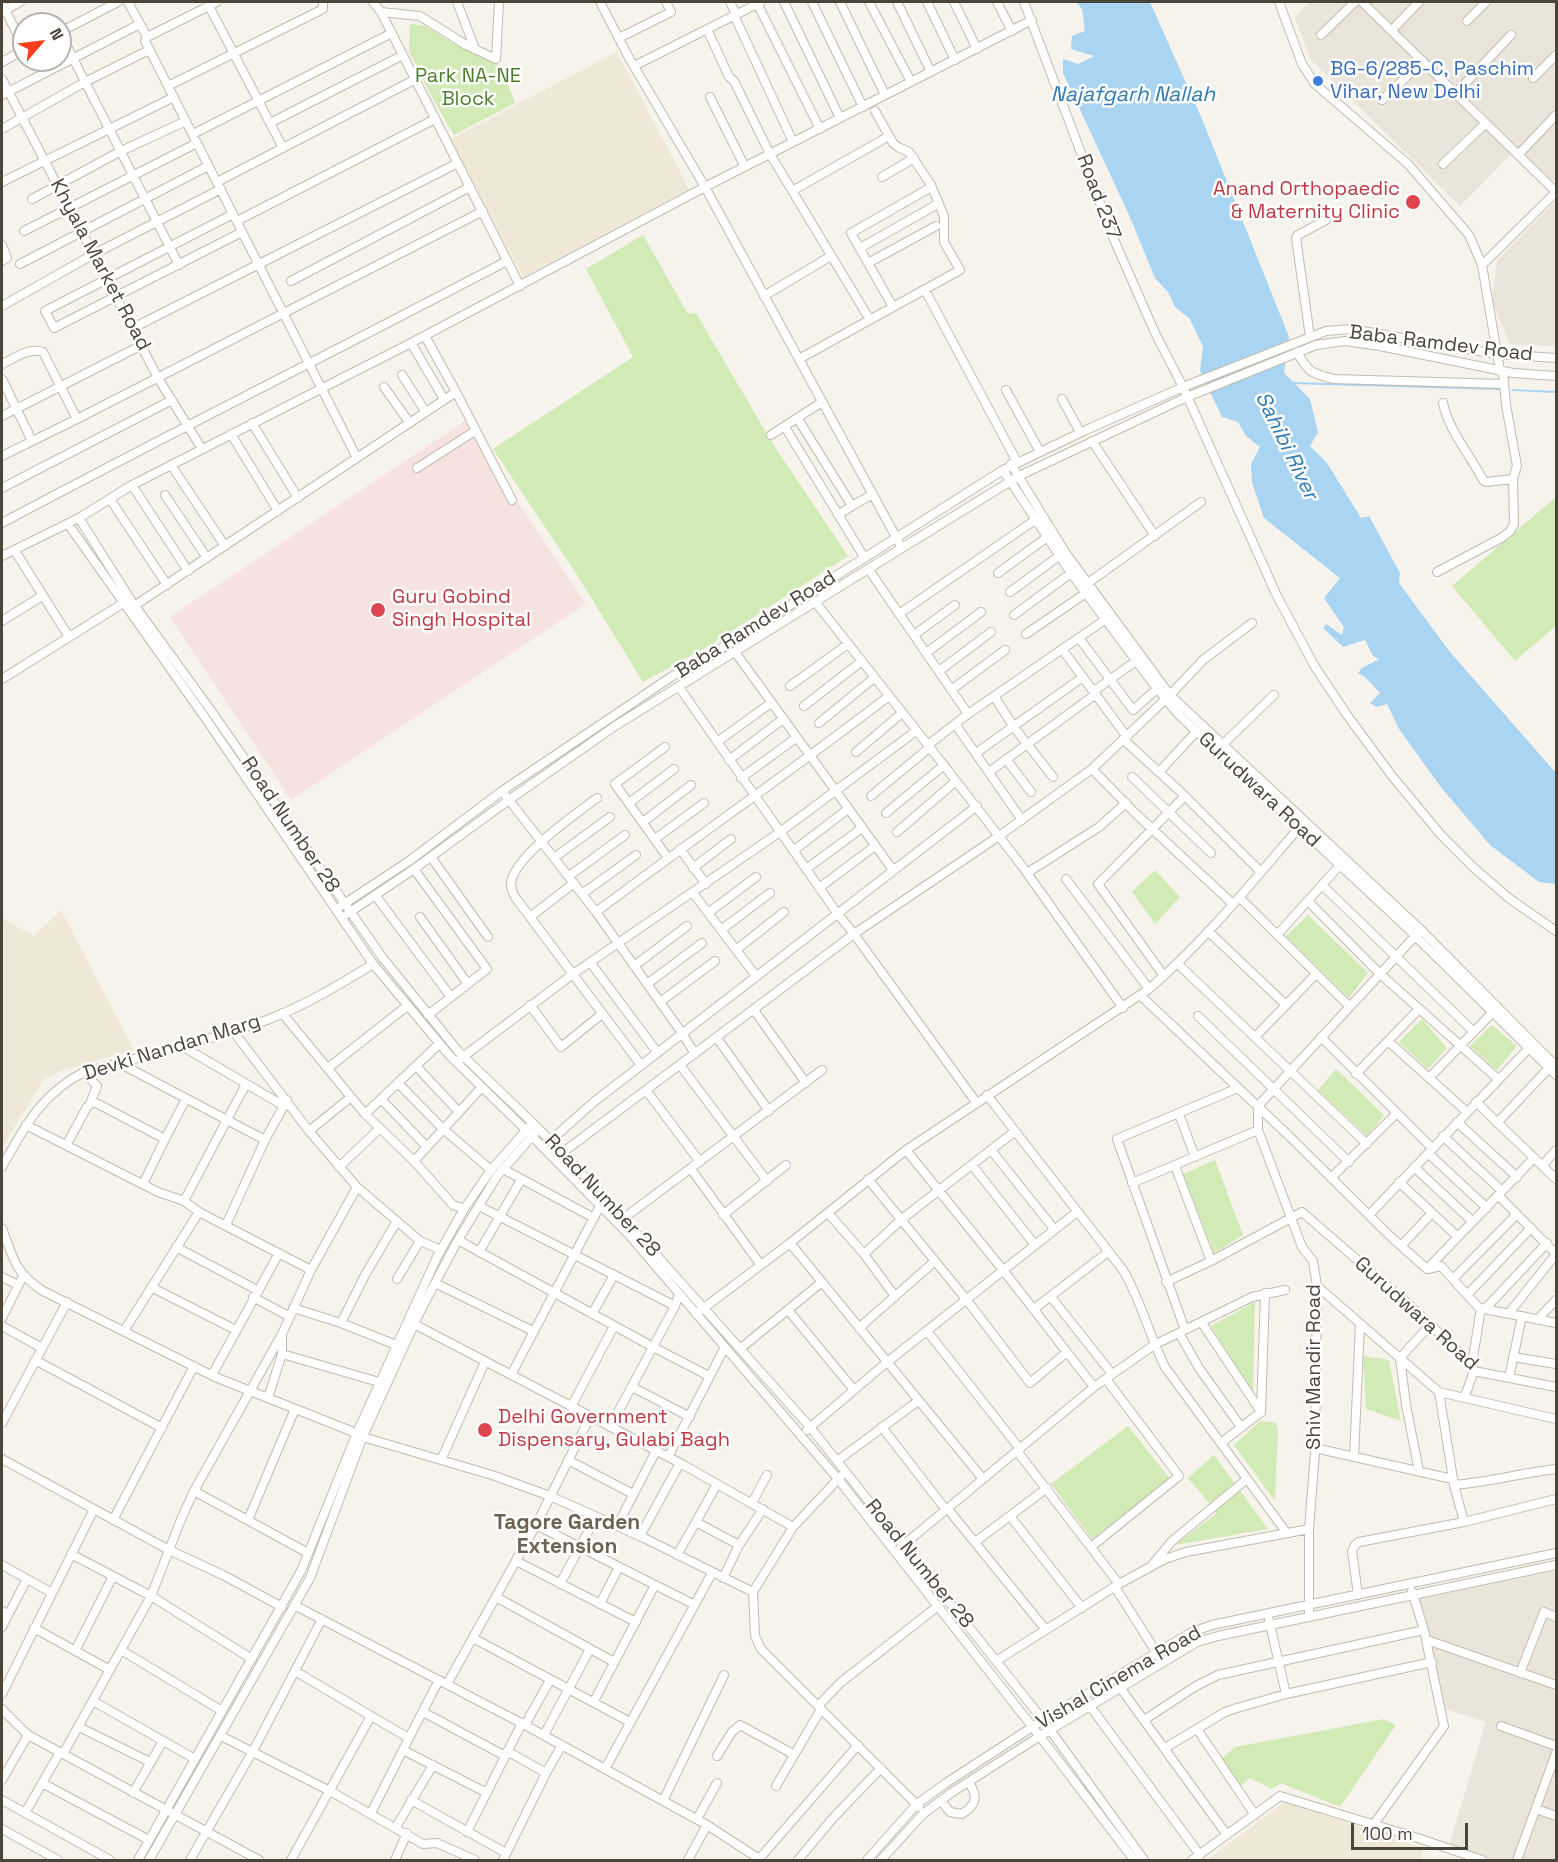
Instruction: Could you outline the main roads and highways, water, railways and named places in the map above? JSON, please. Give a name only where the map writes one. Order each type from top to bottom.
[{"type":"water","name":"Najafgarh Nallah","points":[[1076,2],[1150,2],[1202,119],[1289,337],[1284,373],[1310,399],[1318,432],[1310,446],[1327,463],[1361,518],[1369,516],[1400,573],[1399,583],[1450,652],[1556,773],[1556,884],[1539,882],[1490,845],[1440,786],[1399,729],[1387,704],[1377,707],[1370,703],[1380,693],[1358,673],[1362,668],[1379,659],[1373,656],[1365,640],[1343,647],[1323,628],[1326,624],[1342,635],[1344,627],[1324,598],[1340,578],[1264,518],[1252,482],[1251,464],[1260,447],[1246,436],[1238,422],[1222,417],[1200,371],[1203,347],[1190,319],[1175,307],[1168,292],[1155,278],[1129,215],[1063,73],[1063,59],[1078,64],[1094,56],[1071,49],[1072,36],[1085,31],[1082,9]]},
{"type":"waterway","points":[[1292,383],[1499,389]]},
{"type":"waterway","points":[[1513,390],[1556,392]]},
{"type":"place","name":"BG-6/285-C, Paschim Vihar, New Delhi","points":[[1318,81]]},
{"type":"place","name":"Anand Orthopaedic & Maternity Clinic","points":[[1413,202]]},
{"type":"place","name":"Guru Gobind Singh Hospital","points":[[378,610]]},
{"type":"place","name":"Delhi Government Dispensary, Gulabi Bagh","points":[[485,1430]]},
{"type":"district","name":"Tagore Garden Extension","points":[[567,1535]]},
{"type":"park label","name":"Park NA-NE Block","points":[[468,88]]},
{"type":"water label","name":"Sahibi River","points":[[1286,446]]}]
